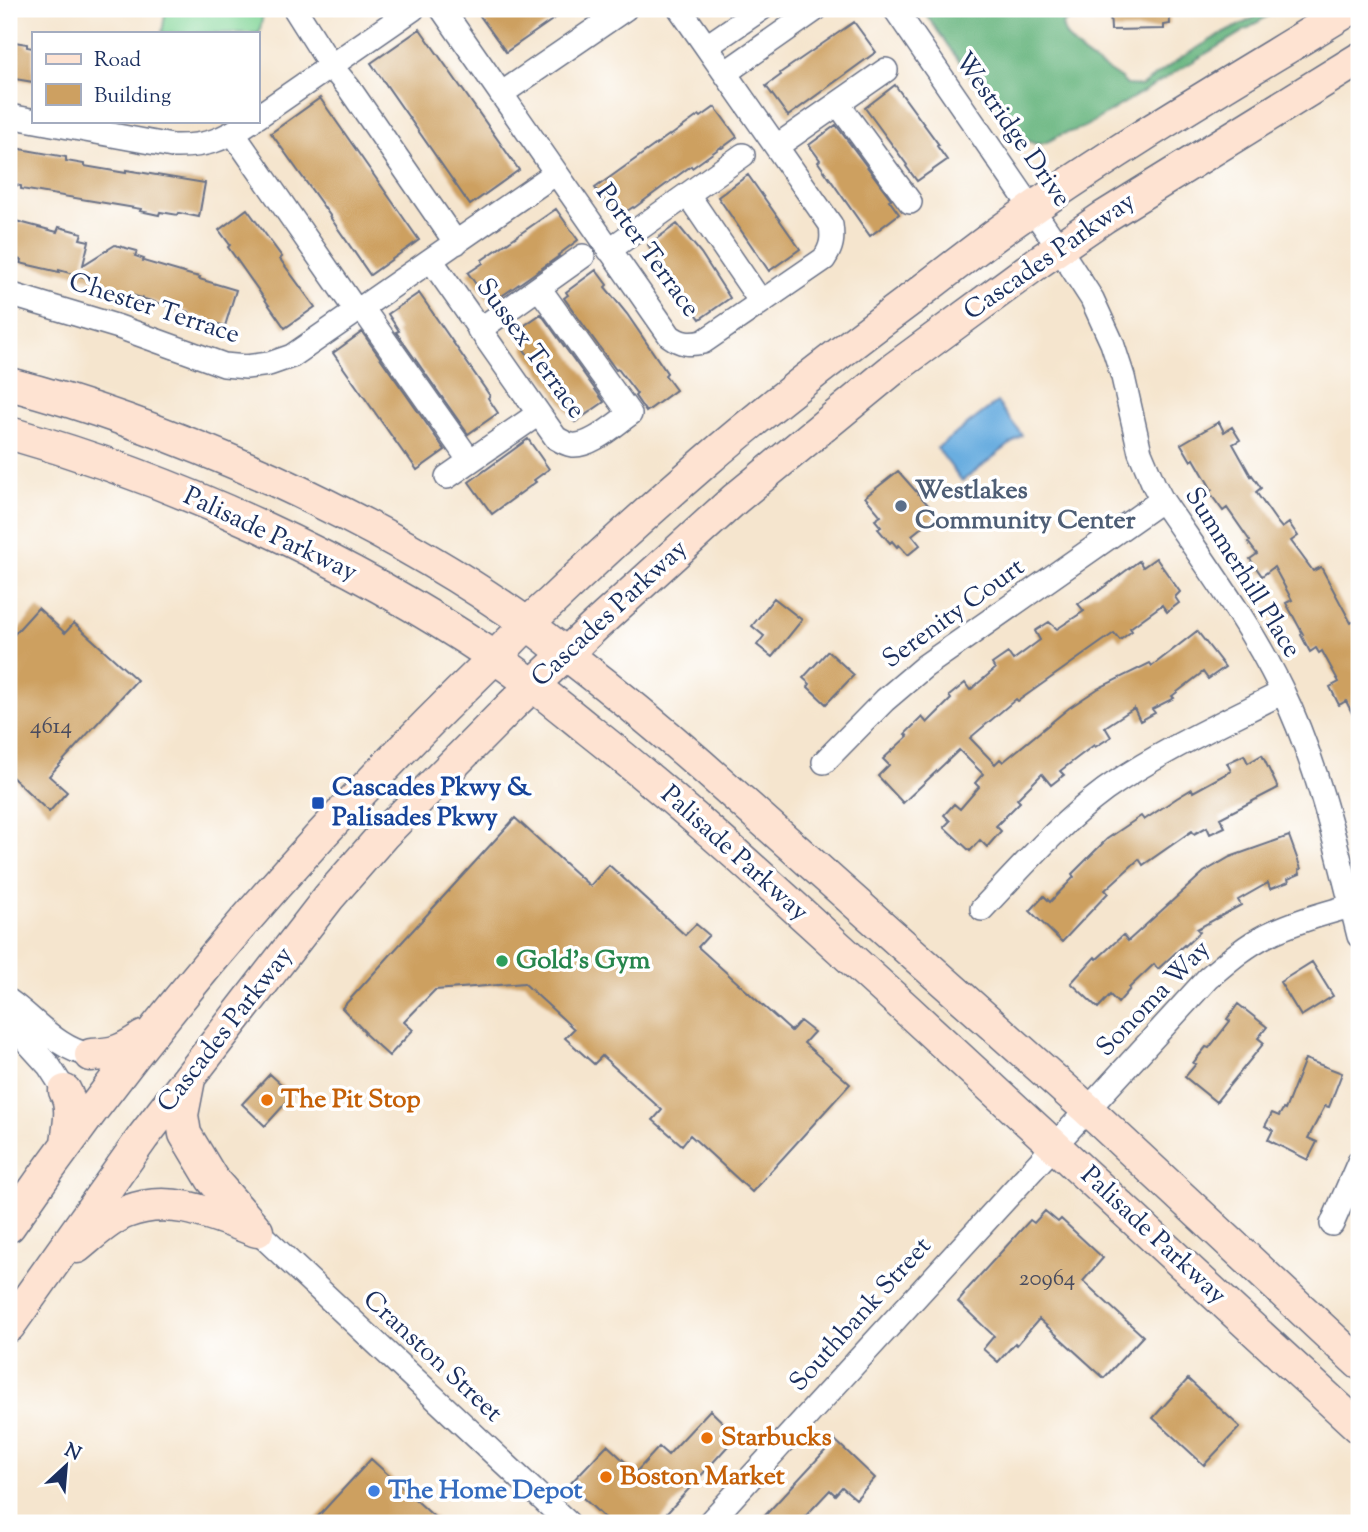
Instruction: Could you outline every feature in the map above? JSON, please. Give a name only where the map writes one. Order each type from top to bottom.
[{"type":"main road","name":"Cascades Parkway","points":[[9,1226],[103,1094],[155,1028],[212,958],[335,818],[494,657],[612,545],[708,460],[812,374],[1032,210],[1149,133],[1350,9]]},
{"type":"main road","name":"Cascades Parkway","points":[[9,1326],[143,1137],[329,897],[383,835],[566,654],[735,499],[892,370],[1059,248],[1359,59]]},
{"type":"main road","name":"Palisade Parkway","points":[[9,384],[143,426],[216,454],[297,491],[362,523],[442,568],[528,624],[673,740],[1087,1109],[1359,1363]]},
{"type":"main road","name":"Palisade Parkway","points":[[9,433],[129,472],[287,539],[404,601],[494,657],[668,794],[1054,1144],[1359,1427]]},
{"type":"main road","points":[[91,1055],[112,1054],[127,1048],[155,1028]]},
{"type":"main road","points":[[190,1076],[182,1115],[185,1134],[212,1179],[257,1231]]},
{"type":"main road","points":[[65,1091],[69,1099],[71,1118],[67,1143]]},
{"type":"main road","points":[[46,1272],[102,1227],[124,1213],[150,1205],[176,1205],[206,1212],[257,1231]]},
{"type":"street","points":[[295,9],[331,66],[456,243]]},
{"type":"street","points":[[259,116],[413,9]]},
{"type":"street","name":"Porter Terrace","points":[[442,9],[670,336],[680,343],[692,345],[703,342],[824,259],[833,238],[831,225],[680,9]]},
{"type":"street","points":[[501,94],[594,17],[625,9]]},
{"type":"street","points":[[707,46],[761,9]]},
{"type":"street","points":[[725,73],[816,9]]},
{"type":"street","name":"Westridge Drive","points":[[895,9],[1059,248]]},
{"type":"street","points":[[777,146],[886,70]]},
{"type":"street","points":[[838,104],[910,202]]},
{"type":"street","points":[[9,116],[32,120]]},
{"type":"street","points":[[42,122],[172,146],[215,142],[242,127],[360,310],[470,461]]},
{"type":"street","points":[[609,250],[743,155]]},
{"type":"street","name":"Chester Terrace","points":[[9,294],[119,327],[224,365],[269,365],[292,356],[556,173]]},
{"type":"street","points":[[688,195],[761,302]]},
{"type":"street","name":"Summerhill Place","points":[[1059,248],[1092,299],[1112,343],[1124,377],[1140,452],[1154,485],[1246,623],[1283,692],[1304,743],[1326,809],[1359,936]]},
{"type":"street","points":[[479,330],[583,256]]},
{"type":"street","name":"Sussex Terrace","points":[[431,260],[556,438],[569,445],[583,444],[630,414],[539,288]]},
{"type":"street","points":[[447,477],[538,414]]},
{"type":"street","name":"Serenity Court","points":[[824,762],[885,700],[925,666],[1162,500]]},
{"type":"street","points":[[982,909],[1068,820],[1104,791],[1151,760],[1283,692]]},
{"type":"street","name":"Sonoma Way","points":[[1054,1144],[1208,978],[1235,955],[1265,936],[1301,920],[1352,906]]},
{"type":"street","points":[[9,1001],[66,1047],[77,1053],[91,1055]]},
{"type":"street","points":[[9,1022],[49,1066],[65,1091]]},
{"type":"street","name":"Southbank Street","points":[[709,1523],[1054,1144]]},
{"type":"street","points":[[1332,1224],[1359,1162]]},
{"type":"street","name":"Cranston Street","points":[[257,1231],[568,1523]]},
{"type":"green space","points":[[166,9],[264,9],[259,35],[259,32],[162,32]]},
{"type":"green space","points":[[922,9],[1089,9],[1084,15],[1062,24],[1064,32],[1077,48],[1127,85],[1141,86],[1216,37],[1266,9],[1278,9],[1086,126],[1040,144],[1028,141],[993,109]]},
{"type":"water","points":[[997,402],[1022,435],[962,481],[937,448]]},
{"type":"building","points":[[475,9],[568,9],[506,52]]},
{"type":"building","points":[[1110,9],[1169,9],[1170,24],[1164,25],[1164,29],[1111,30]]},
{"type":"building","points":[[854,22],[876,52],[788,116],[766,86],[781,75],[780,73]]},
{"type":"building","points":[[420,29],[519,170],[470,205],[371,63]]},
{"type":"building","points":[[9,41],[27,44],[27,47],[32,48],[32,82],[9,78]]},
{"type":"building","points":[[895,85],[947,160],[917,181],[865,108]]},
{"type":"building","points":[[320,98],[419,240],[370,275],[271,133]]},
{"type":"building","points":[[715,107],[737,137],[617,218],[595,188],[669,135]]},
{"type":"building","points":[[836,125],[891,199],[889,200],[899,214],[870,236],[809,145]]},
{"type":"building","points":[[9,147],[66,157],[66,161],[84,166],[205,183],[199,217],[160,212],[159,215],[140,211],[141,209],[21,189],[21,186],[9,184]]},
{"type":"building","points":[[748,175],[800,249],[769,271],[718,197]]},
{"type":"building","points":[[247,209],[315,307],[285,328],[219,230]]},
{"type":"building","points":[[556,209],[578,240],[490,304],[468,273],[483,263],[482,260]]},
{"type":"building","points":[[9,221],[57,232],[59,227],[82,233],[80,239],[89,241],[83,265],[115,245],[137,251],[135,256],[144,259],[143,261],[236,290],[225,326],[188,314],[189,312],[94,284],[95,280],[20,263],[21,260],[9,257]]},
{"type":"building","points":[[677,224],[701,253],[730,298],[700,319],[648,245]]},
{"type":"building","points":[[596,270],[676,390],[646,412],[635,396],[637,394],[618,369],[616,370],[564,298],[568,295],[566,292]]},
{"type":"building","points":[[419,293],[490,396],[488,398],[498,413],[468,434],[396,332],[399,331],[388,314]]},
{"type":"building","points":[[541,314],[604,402],[575,422],[523,348],[525,346],[515,332]]},
{"type":"building","points":[[362,332],[445,450],[417,470],[333,353]]},
{"type":"building","points":[[1219,422],[1224,432],[1232,427],[1240,440],[1233,444],[1261,488],[1256,492],[1277,522],[1282,528],[1289,523],[1298,536],[1291,541],[1313,571],[1321,567],[1351,623],[1359,619],[1359,727],[1346,701],[1339,705],[1330,687],[1339,682],[1322,651],[1319,653],[1316,648],[1310,652],[1286,603],[1292,600],[1274,567],[1262,576],[1250,559],[1257,554],[1248,542],[1250,541],[1227,508],[1223,511],[1209,492],[1212,490],[1194,459],[1191,461],[1181,444]]},
{"type":"building","points":[[528,439],[549,469],[534,480],[536,482],[492,514],[469,482]]},
{"type":"building","name":"Westlakes Community Center","points":[[898,471],[937,515],[912,535],[920,545],[908,555],[899,545],[897,547],[892,541],[890,543],[878,529],[881,527],[875,520],[881,516],[865,497]]},
{"type":"building","points":[[1156,558],[1180,592],[1175,597],[1179,603],[1167,612],[1162,605],[1130,628],[1132,631],[1120,640],[1114,633],[1018,701],[1016,699],[970,738],[995,764],[1000,759],[1003,762],[1069,708],[1099,688],[1150,663],[1152,666],[1197,631],[1225,667],[1208,679],[1203,672],[1172,696],[1174,698],[1152,709],[1155,713],[1140,721],[1134,708],[1105,727],[1111,737],[1095,747],[1094,745],[1060,771],[1064,775],[1051,785],[1042,774],[1017,799],[1020,802],[996,826],[1001,831],[987,847],[980,840],[970,851],[944,827],[950,821],[944,815],[954,804],[960,809],[979,787],[975,783],[983,774],[959,750],[903,803],[878,776],[889,765],[883,759],[908,736],[905,734],[922,717],[927,723],[951,699],[949,696],[965,683],[970,690],[995,669],[992,664],[1008,653],[1013,660],[1040,640],[1035,631],[1049,622],[1057,629],[1084,611],[1078,604],[1139,561],[1143,567]]},
{"type":"building","points":[[774,598],[802,620],[772,657],[757,645],[764,636],[752,626]]},
{"type":"building","points":[[38,608],[65,633],[74,623],[137,680],[49,776],[67,792],[49,812],[9,774],[9,640]]},
{"type":"building","points":[[828,651],[854,675],[826,704],[808,687],[810,684],[803,678]]},
{"type":"building","points":[[1244,755],[1248,763],[1262,755],[1278,788],[1220,818],[1225,827],[1210,834],[1207,827],[1194,834],[1192,831],[1143,865],[1139,859],[1105,890],[1108,893],[1062,942],[1030,911],[1044,896],[1050,902],[1074,877],[1072,874],[1107,839],[1141,816],[1144,820],[1192,789],[1193,792],[1231,771],[1227,763]]},
{"type":"building","points":[[515,818],[590,886],[609,865],[685,935],[696,924],[709,935],[698,947],[791,1031],[800,1021],[814,1032],[804,1043],[850,1084],[752,1192],[690,1135],[682,1145],[653,1120],[662,1110],[602,1056],[594,1064],[565,1038],[574,1029],[524,983],[435,990],[404,1022],[413,1030],[389,1056],[342,1008]]},
{"type":"building","points":[[1289,836],[1301,869],[1300,874],[1288,879],[1289,882],[1270,889],[1268,883],[1238,900],[1241,905],[1197,929],[1200,932],[1158,969],[1154,964],[1118,1003],[1110,995],[1098,1008],[1071,983],[1095,957],[1097,959],[1123,935],[1128,941],[1204,872],[1230,857]]},
{"type":"building","points":[[1312,962],[1333,996],[1301,1016],[1280,982]]},
{"type":"building","points":[[1238,1004],[1267,1027],[1258,1038],[1264,1043],[1216,1102],[1185,1077],[1196,1064],[1193,1063],[1230,1021],[1227,1019]]},
{"type":"building","points":[[1305,1059],[1342,1073],[1329,1107],[1325,1106],[1308,1138],[1317,1142],[1308,1160],[1268,1140],[1273,1130],[1265,1126],[1272,1113],[1279,1116],[1283,1109],[1285,1110]]},
{"type":"building","name":"The Pit Stop","points":[[270,1074],[293,1095],[265,1126],[242,1104]]},
{"type":"building","points":[[1045,1211],[1058,1222],[1061,1219],[1103,1258],[1083,1281],[1143,1336],[1104,1378],[1039,1319],[998,1362],[983,1349],[994,1336],[958,1302],[1030,1220],[1034,1223]]},
{"type":"building","points":[[1188,1379],[1240,1427],[1204,1465],[1153,1418]]},
{"type":"building","points":[[710,1410],[737,1436],[658,1523],[610,1523],[569,1485],[607,1445],[636,1472],[659,1447],[668,1455]]},
{"type":"building","points":[[835,1440],[875,1478],[856,1499],[842,1487],[835,1495],[830,1490],[799,1523],[758,1523]]},
{"type":"building","name":"The Home Depot","points":[[371,1459],[441,1523],[312,1523]]},
{"type":"place","name":"Westlakes Community Center","points":[[901,506]]},
{"type":"place","name":"Cascades Pkwy & Palisades Pkwy","points":[[318,803]]},
{"type":"place","name":"Gold's Gym","points":[[502,961]]},
{"type":"place","name":"The Pit Stop","points":[[267,1100]]},
{"type":"place","name":"Starbucks","points":[[707,1438]]},
{"type":"place","name":"Boston Market","points":[[606,1477]]},
{"type":"place","name":"The Home Depot","points":[[374,1491]]}]
